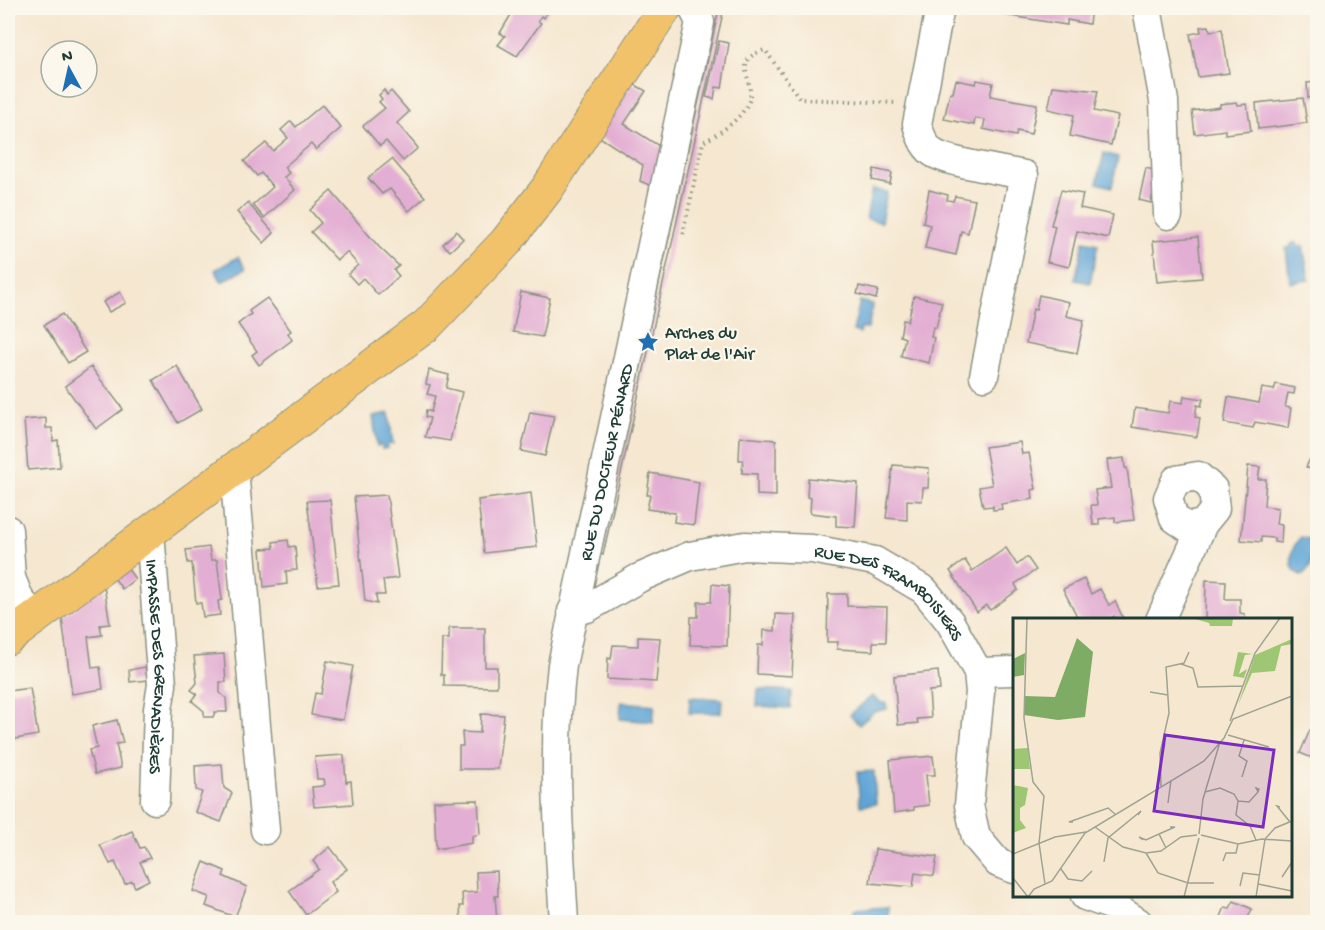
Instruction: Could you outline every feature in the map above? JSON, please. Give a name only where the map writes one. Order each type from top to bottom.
[{"type":"main road","points":[[8,639],[427,326],[506,242],[548,189],[665,8]]},
{"type":"street","name":"RUE DU DOCTEUR PÉNARD","points":[[564,922],[558,818],[557,704],[562,665],[700,22],[693,8]]},
{"type":"street","points":[[940,8],[917,124],[921,138],[932,153],[945,158],[1024,175],[984,376]]},
{"type":"street","points":[[1146,8],[1164,101],[1168,214]]},
{"type":"street","points":[[234,469],[265,830]]},
{"type":"street","points":[[1161,618],[1203,524]]},
{"type":"street","points":[[8,530],[11,578],[20,600],[36,617]]},
{"type":"street","name":"IMPASSE DES GRENADIÈRES","points":[[150,532],[162,685],[158,709],[155,800]]},
{"type":"street","name":"RUE DES FRAMBOISIERS","points":[[572,611],[587,608],[639,578],[690,556],[745,546],[812,549],[875,561],[924,590],[950,622],[978,672],[980,692],[969,805],[976,837],[998,863],[1013,869]]},
{"type":"street","points":[[978,672],[1013,671]]},
{"type":"street","points":[[1088,897],[1113,906],[1138,922]]},
{"type":"path","points":[[711,138],[743,112],[750,92],[745,72],[746,64],[751,58],[765,50],[800,99],[921,103]]},
{"type":"water","points":[[1104,153],[1118,157],[1112,187],[1097,183]]},
{"type":"water","points":[[872,189],[887,192],[881,222],[866,219]]},
{"type":"water","points":[[1084,241],[1098,244],[1090,283],[1075,280]]},
{"type":"water","points":[[1296,242],[1299,246],[1303,246],[1309,280],[1290,283],[1286,248],[1290,248],[1291,244]]},
{"type":"water","points":[[238,257],[245,269],[222,282],[215,270]]},
{"type":"water","points":[[860,301],[873,304],[868,329],[861,328],[860,333],[853,331]]},
{"type":"water","points":[[389,413],[393,444],[388,444],[388,448],[382,449],[382,445],[377,446],[373,416]]},
{"type":"water","points":[[1301,537],[1309,539],[1313,554],[1311,564],[1301,575],[1293,568],[1292,557]]},
{"type":"water","points":[[758,689],[791,691],[790,708],[757,706]]},
{"type":"water","points":[[872,696],[886,703],[887,709],[874,712],[859,725],[850,715]]},
{"type":"water","points":[[690,697],[722,699],[721,713],[689,713]]},
{"type":"water","points":[[621,702],[655,705],[653,722],[620,719]]},
{"type":"water","points":[[874,771],[876,804],[860,806],[857,772]]},
{"type":"water","points":[[888,907],[888,922],[855,922],[854,909]]},
{"type":"building","points":[[515,8],[550,8],[544,18],[541,16],[538,21],[541,23],[517,56],[498,45],[505,36],[500,33]]},
{"type":"building","points":[[719,8],[724,8],[603,555],[600,554]]},
{"type":"building","points":[[996,8],[1091,8],[1089,24],[1067,20],[1067,25],[1005,15],[1006,10]]},
{"type":"building","points":[[1209,26],[1210,31],[1222,29],[1229,73],[1198,77],[1190,34],[1201,32],[1200,27]]},
{"type":"building","points":[[719,41],[729,43],[722,88],[716,87],[714,99],[706,97]]},
{"type":"building","points":[[956,80],[976,84],[977,80],[993,83],[990,96],[1037,104],[1031,134],[1017,131],[1016,136],[983,129],[985,120],[975,118],[974,125],[944,119],[950,93],[953,93]]},
{"type":"building","points":[[1317,82],[1317,97],[1308,98],[1307,83]]},
{"type":"building","points":[[632,83],[646,91],[624,124],[664,149],[656,188],[640,181],[643,165],[598,136]]},
{"type":"building","points":[[1053,86],[1098,91],[1094,111],[1118,116],[1111,145],[1070,136],[1074,115],[1048,109]]},
{"type":"building","points":[[384,90],[387,95],[391,91],[409,112],[397,123],[418,148],[403,161],[386,141],[380,146],[363,126],[385,108],[379,102],[382,99],[379,95]]},
{"type":"building","points":[[1303,98],[1307,123],[1258,129],[1256,103]]},
{"type":"building","points":[[1237,102],[1238,105],[1247,104],[1251,131],[1225,134],[1225,130],[1195,134],[1192,111]]},
{"type":"building","points":[[322,105],[341,128],[316,150],[311,144],[284,167],[289,173],[284,177],[295,190],[264,218],[253,205],[273,187],[261,173],[257,176],[244,161],[266,143],[273,151],[288,138],[281,130],[291,121],[296,127]]},
{"type":"building","points":[[392,159],[425,197],[409,211],[390,189],[382,194],[368,178]]},
{"type":"building","points":[[1146,168],[1157,171],[1151,203],[1139,200]]},
{"type":"building","points":[[874,169],[892,173],[890,184],[872,180]]},
{"type":"building","points":[[929,190],[948,195],[947,200],[953,201],[955,196],[975,200],[968,233],[961,231],[956,255],[925,248],[930,225],[923,223]]},
{"type":"building","points":[[1061,190],[1083,194],[1080,208],[1113,215],[1108,238],[1077,231],[1069,267],[1047,262],[1055,226],[1051,225]]},
{"type":"building","points":[[331,191],[379,247],[399,266],[394,270],[399,276],[378,295],[363,278],[357,284],[348,274],[358,265],[347,252],[337,260],[311,232],[321,223],[310,210]]},
{"type":"building","points":[[248,203],[274,233],[264,243],[237,212]]},
{"type":"building","points":[[456,231],[463,239],[450,251],[443,244]]},
{"type":"building","points":[[1198,237],[1202,278],[1157,282],[1153,241]]},
{"type":"building","points":[[859,286],[878,290],[876,299],[857,294]]},
{"type":"building","points":[[120,292],[126,303],[109,312],[103,302]]},
{"type":"building","points":[[521,292],[550,298],[542,337],[513,332]]},
{"type":"building","points":[[1039,295],[1069,302],[1066,316],[1084,320],[1077,353],[1026,343],[1033,309],[1036,310]]},
{"type":"building","points":[[914,296],[942,302],[936,328],[933,327],[931,337],[934,338],[929,363],[901,356],[905,338],[900,336],[903,320],[908,321]]},
{"type":"building","points":[[267,298],[291,331],[288,333],[292,340],[259,365],[252,355],[257,351],[238,324],[251,314],[249,311]]},
{"type":"building","points":[[62,314],[86,352],[68,363],[44,325]]},
{"type":"building","points":[[177,366],[202,409],[178,423],[153,380]]},
{"type":"building","points":[[91,367],[123,409],[96,429],[65,386]]},
{"type":"building","points":[[429,370],[449,375],[446,388],[462,392],[450,441],[425,437],[430,418],[425,417],[426,410],[431,412],[435,396],[427,394],[430,385],[426,384]]},
{"type":"building","points":[[1276,384],[1295,388],[1294,394],[1288,393],[1285,407],[1291,408],[1288,428],[1255,422],[1253,428],[1224,423],[1228,397],[1259,403],[1262,388],[1274,390]]},
{"type":"building","points":[[1184,396],[1203,399],[1201,406],[1197,405],[1195,417],[1200,418],[1197,437],[1132,427],[1135,408],[1168,413],[1170,401],[1183,403]]},
{"type":"building","points":[[530,412],[554,416],[545,456],[521,451]]},
{"type":"building","points":[[46,418],[46,428],[52,428],[53,441],[58,440],[60,467],[28,470],[24,420]]},
{"type":"building","points":[[740,437],[776,440],[776,496],[757,495],[757,474],[742,473],[743,460],[739,460]]},
{"type":"building","points":[[1020,442],[1022,454],[1029,453],[1036,489],[1032,490],[1033,499],[1001,504],[1002,509],[993,510],[993,506],[983,507],[979,487],[992,485],[985,447]]},
{"type":"building","points":[[1317,445],[1317,473],[1306,467]]},
{"type":"building","points":[[1124,458],[1134,520],[1115,522],[1115,517],[1099,519],[1099,525],[1093,525],[1091,505],[1097,505],[1095,490],[1111,488],[1107,460]]},
{"type":"building","points":[[893,465],[929,468],[928,488],[923,488],[922,501],[907,500],[907,520],[886,518]]},
{"type":"building","points":[[1248,466],[1260,467],[1258,479],[1266,479],[1264,506],[1278,508],[1276,524],[1282,525],[1281,543],[1274,542],[1274,538],[1261,537],[1261,542],[1241,540]]},
{"type":"building","points":[[650,473],[699,482],[694,525],[674,522],[675,513],[647,509],[650,495],[647,495]]},
{"type":"building","points":[[808,478],[858,483],[855,527],[836,526],[836,516],[810,513],[811,498],[807,497]]},
{"type":"building","points":[[531,493],[537,547],[484,553],[478,500]]},
{"type":"building","points":[[387,495],[398,578],[383,580],[385,595],[376,595],[377,604],[365,601],[354,497]]},
{"type":"building","points":[[330,500],[339,584],[318,586],[307,501]]},
{"type":"building","points":[[288,540],[289,547],[295,546],[297,570],[286,571],[287,584],[264,587],[261,549],[274,548],[273,542]]},
{"type":"building","points":[[209,547],[211,560],[217,560],[222,600],[218,601],[220,615],[203,617],[201,603],[196,603],[192,563],[188,563],[186,550]]},
{"type":"building","points":[[1006,548],[1017,565],[1027,557],[1036,570],[1015,584],[1018,590],[990,610],[986,605],[977,612],[950,571],[965,560],[972,571]]},
{"type":"building","points":[[128,569],[135,579],[122,589],[115,579]]},
{"type":"building","points":[[1084,579],[1091,594],[1100,589],[1109,605],[1115,601],[1123,618],[1114,616],[1111,618],[1078,618],[1063,589]]},
{"type":"building","points":[[1206,580],[1226,581],[1225,599],[1240,599],[1240,613],[1245,614],[1245,618],[1205,618]]},
{"type":"building","points":[[712,584],[729,586],[727,646],[690,645],[691,617],[698,617],[698,602],[711,602]]},
{"type":"building","points":[[104,586],[110,624],[100,625],[102,635],[88,637],[92,668],[100,667],[103,689],[72,694],[62,618]]},
{"type":"building","points":[[828,594],[847,594],[847,606],[887,607],[886,642],[873,642],[873,651],[837,649],[838,642],[827,642]]},
{"type":"building","points":[[776,614],[795,615],[792,676],[757,674],[758,645],[763,645],[764,630],[775,631]]},
{"type":"building","points":[[449,628],[485,628],[485,667],[497,667],[497,687],[444,686],[444,675],[441,675],[442,639],[449,639]]},
{"type":"building","points":[[638,637],[660,638],[656,682],[607,679],[608,658],[611,659],[613,645],[638,646]]},
{"type":"building","points":[[224,654],[226,682],[220,682],[220,693],[226,698],[227,712],[215,712],[213,717],[204,717],[204,711],[192,701],[197,694],[191,690],[197,683],[194,656]]},
{"type":"building","points":[[327,661],[353,666],[343,720],[311,715],[315,693],[321,694]]},
{"type":"building","points":[[145,667],[148,680],[130,682],[129,670]]},
{"type":"building","points":[[938,671],[940,690],[929,691],[931,718],[917,719],[918,723],[898,725],[894,676]]},
{"type":"building","points":[[30,688],[38,735],[9,740],[8,691]]},
{"type":"building","points":[[481,714],[504,715],[498,769],[459,769],[459,746],[463,746],[462,732],[480,733]]},
{"type":"building","points":[[117,720],[123,743],[116,744],[121,768],[95,774],[89,750],[97,748],[92,726]]},
{"type":"building","points":[[1310,730],[1317,733],[1317,760],[1300,753]]},
{"type":"building","points":[[344,755],[346,782],[351,781],[353,804],[314,807],[312,787],[325,784],[324,779],[317,779],[315,757]]},
{"type":"building","points":[[933,756],[935,775],[926,775],[929,805],[894,813],[890,760]]},
{"type":"building","points":[[222,764],[224,788],[232,793],[221,822],[195,812],[202,792],[196,790],[195,766]]},
{"type":"building","points":[[478,800],[480,834],[472,836],[472,843],[436,849],[434,801]]},
{"type":"building","points":[[132,831],[140,848],[144,847],[150,858],[140,862],[149,880],[135,887],[132,881],[125,884],[115,862],[110,864],[100,845]]},
{"type":"building","points":[[330,847],[347,869],[330,882],[336,892],[306,915],[289,891],[319,869],[313,861]]},
{"type":"building","points":[[875,849],[937,857],[934,876],[915,873],[913,887],[870,883]]},
{"type":"building","points":[[204,862],[225,871],[223,876],[247,887],[235,917],[206,906],[209,897],[193,891]]},
{"type":"building","points":[[497,871],[498,896],[495,896],[497,922],[461,922],[462,893],[477,892],[476,872]]},
{"type":"building","points":[[1234,901],[1252,909],[1246,922],[1219,922],[1225,907],[1230,908]]},
{"type":"building","points":[[1019,917],[1046,921],[1046,922],[1018,922]]},
{"type":"place","name":"Arches du Plat de l'Air","points":[[648,342]]}]
